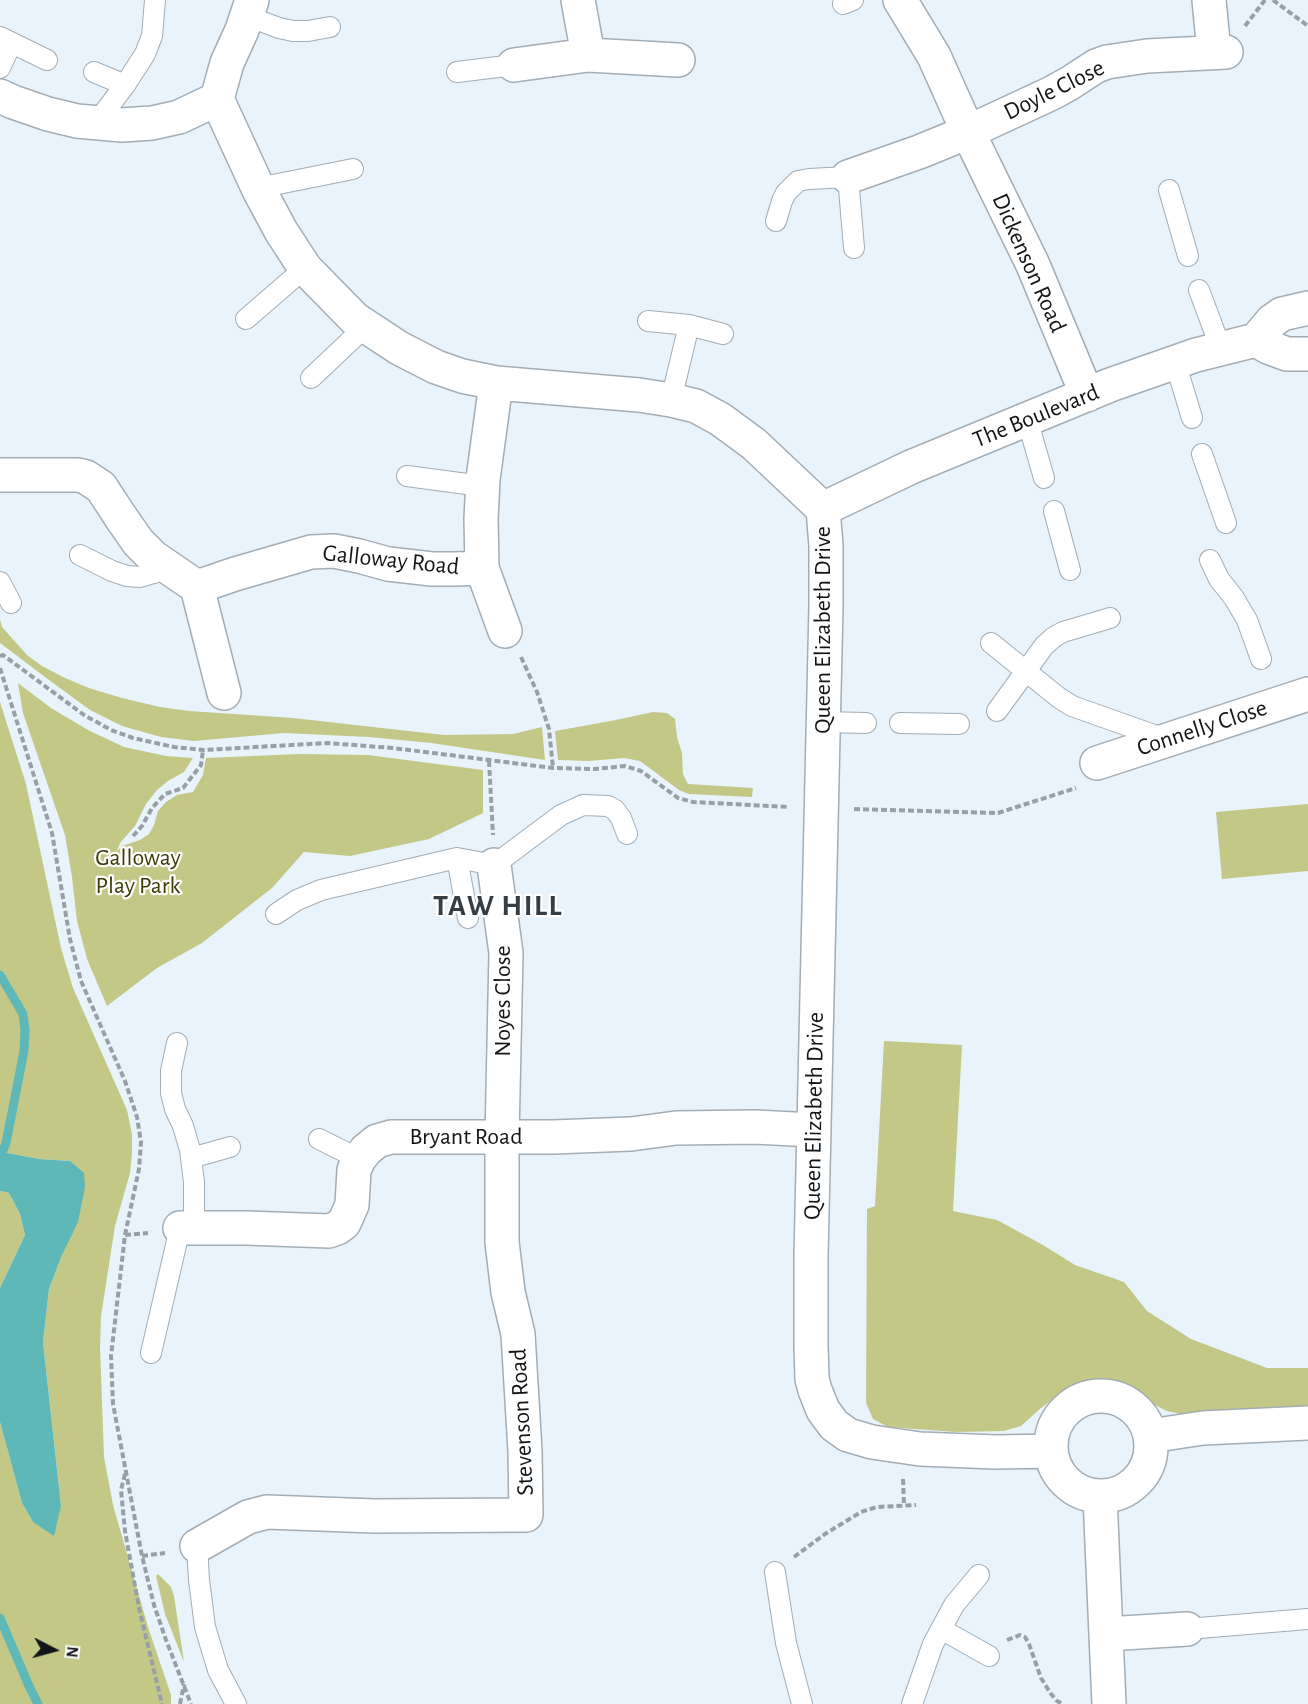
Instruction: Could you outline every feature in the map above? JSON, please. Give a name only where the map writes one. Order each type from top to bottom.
[{"type":"street","points":[[578,0],[588,55]]},
{"type":"street","name":"Dickenson Road","points":[[900,0],[934,56],[968,132],[1033,265],[1087,395]]},
{"type":"street","name":"Doyle Close","points":[[968,132],[1052,93],[1096,66],[1107,62],[1147,56],[1220,52],[1209,0]]},
{"type":"street","points":[[0,96],[48,114],[77,121],[122,125],[152,123],[179,117],[217,99],[227,63],[250,8]]},
{"type":"street","points":[[514,64],[588,55],[678,60]]},
{"type":"street","name":"Queen Elizabeth Drive","points":[[217,99],[258,188],[281,231],[305,268],[355,319],[399,348],[436,367],[462,376],[496,383],[639,395],[696,406],[720,419],[754,444],[823,509],[826,546],[824,722],[813,1130],[812,1379],[817,1399],[827,1418],[841,1431],[881,1445],[940,1450],[1051,1451]]},
{"type":"street","points":[[848,177],[968,132]]},
{"type":"street","points":[[1308,308],[1282,314],[1272,321],[1256,340],[1287,354],[1308,354]]},
{"type":"street","name":"The Boulevard","points":[[823,509],[910,467],[1087,395],[1175,362],[1256,340]]},
{"type":"street","name":"Galloway Road","points":[[496,383],[482,486],[480,519],[482,568],[506,631]]},
{"type":"street","points":[[0,475],[78,475],[95,481],[107,493],[138,542],[153,557],[197,587],[224,693]]},
{"type":"street","name":"Galloway Road","points":[[197,587],[311,552],[334,551],[388,564],[432,569],[482,568]]},
{"type":"street","name":"Connelly Close","points":[[1092,774],[1272,697],[1308,694]]},
{"type":"street","name":"Noyes Close","points":[[494,865],[506,953],[502,1137]]},
{"type":"street","name":"Bryant Road","points":[[359,1159],[377,1141],[391,1137],[553,1137],[631,1134],[676,1128],[755,1127],[813,1130]]},
{"type":"street","name":"Stevenson Road","points":[[197,1546],[248,1517],[267,1512],[374,1516],[526,1515],[525,1440],[518,1334],[508,1292],[502,1242],[502,1137]]},
{"type":"street","points":[[187,1228],[329,1231],[338,1228],[344,1223],[352,1206],[354,1170],[359,1159]]},
{"type":"street","points":[[1107,1396],[1123,1401],[1137,1410],[1147,1424],[1150,1436],[1150,1454],[1144,1472],[1134,1485],[1119,1494],[1100,1497],[1087,1495],[1072,1488],[1060,1476],[1053,1462],[1051,1451],[1053,1428],[1062,1414],[1074,1403],[1090,1397],[1107,1396]]},
{"type":"street","points":[[1150,1436],[1203,1428],[1308,1423]]},
{"type":"street","points":[[1100,1497],[1109,1704]]},
{"type":"street","points":[[1107,1634],[1186,1629]]},
{"type":"lane","points":[[96,123],[145,54],[152,36],[155,0]]},
{"type":"lane","points":[[250,8],[279,28],[308,31],[330,27]]},
{"type":"lane","points":[[0,68],[6,41],[48,60]]},
{"type":"lane","points":[[457,72],[514,64]]},
{"type":"lane","points":[[94,72],[125,85]]},
{"type":"lane","points":[[258,188],[353,169]]},
{"type":"lane","points":[[776,221],[786,193],[798,181],[809,178],[848,177],[854,248]]},
{"type":"lane","points":[[1169,190],[1188,256]]},
{"type":"lane","points":[[246,319],[305,268]]},
{"type":"lane","points":[[1199,290],[1221,349]]},
{"type":"lane","points":[[648,321],[689,325],[723,334]]},
{"type":"lane","points":[[670,400],[689,325]]},
{"type":"lane","points":[[311,378],[366,326]]},
{"type":"lane","points":[[1175,362],[1192,418]]},
{"type":"lane","points":[[1027,419],[1044,478]]},
{"type":"lane","points":[[1202,454],[1226,523]]},
{"type":"lane","points":[[407,476],[482,486]]},
{"type":"lane","points":[[1054,512],[1070,570]]},
{"type":"lane","points":[[80,555],[127,576],[140,577],[166,566]]},
{"type":"lane","points":[[1210,560],[1219,579],[1247,620],[1261,658]]},
{"type":"lane","points":[[0,582],[11,603]]},
{"type":"lane","points":[[997,711],[1044,646],[1054,637],[1063,632],[1110,618]]},
{"type":"lane","points":[[991,643],[1072,706],[1167,740]]},
{"type":"lane","points":[[824,722],[866,723]]},
{"type":"lane","points":[[900,723],[958,724]]},
{"type":"lane","points":[[276,914],[297,900],[321,890],[457,858],[494,865],[561,815],[583,805],[608,806],[615,810],[627,834]]},
{"type":"lane","points":[[457,858],[468,918]]},
{"type":"lane","points":[[151,1353],[187,1228],[194,1182],[183,1126],[171,1093],[171,1071],[177,1043]]},
{"type":"lane","points":[[319,1138],[359,1159]]},
{"type":"lane","points":[[191,1158],[230,1147]]},
{"type":"lane","points":[[197,1546],[206,1627],[218,1670],[236,1704]]},
{"type":"lane","points":[[775,1572],[786,1643],[802,1704]]},
{"type":"lane","points":[[912,1704],[933,1644],[954,1605],[979,1575]]},
{"type":"lane","points":[[1186,1629],[1308,1619]]},
{"type":"lane","points":[[941,1629],[989,1656]]},
{"type":"path","points":[[1273,0],[1308,27]]},
{"type":"path","points":[[506,631],[518,650],[537,692],[549,729],[553,768]]},
{"type":"path","points":[[0,656],[3,655],[84,715],[111,730],[133,738],[174,747],[203,750],[327,743],[393,748],[553,768],[594,769],[625,766],[641,771],[678,798],[693,802],[822,808],[998,813],[1092,774]]},
{"type":"path","points":[[0,668],[52,832],[68,928],[81,981],[125,1081],[137,1117],[141,1142],[139,1169],[125,1235],[111,1356],[113,1404],[142,1556],[154,1605],[191,1704]]},
{"type":"path","points":[[133,836],[142,826],[152,808],[165,794],[183,788],[201,765],[203,750]]},
{"type":"path","points":[[489,760],[494,865]]},
{"type":"path","points":[[126,1473],[121,1490],[126,1530],[139,1608],[162,1704]]},
{"type":"path","points":[[775,1572],[825,1533],[861,1512],[877,1507],[916,1505]]},
{"type":"path","points":[[989,1656],[1007,1640],[1020,1635],[1025,1637],[1041,1678],[1051,1694],[1063,1704]]},
{"type":"path","points":[[180,1704],[184,1684]]},
{"type":"green space","points":[[0,619],[2,627],[27,655],[42,666],[89,688],[122,698],[189,711],[293,718],[444,735],[513,734],[542,727],[545,760],[431,743],[369,737],[284,733],[194,741],[161,737],[122,726],[90,710],[49,680],[0,643]]},
{"type":"green space","name":"Galloway Play Park","points":[[18,683],[51,708],[88,730],[124,747],[166,756],[193,758],[184,772],[157,790],[146,804],[135,826],[120,843],[117,851],[122,846],[140,840],[149,834],[158,811],[166,802],[177,795],[193,792],[203,775],[206,758],[300,754],[368,755],[483,770],[483,813],[429,839],[350,856],[304,852],[272,888],[202,943],[157,968],[107,1006],[87,959],[77,921],[65,835],[23,713]]},
{"type":"green space","points":[[0,702],[26,784],[61,948],[73,988],[127,1110],[132,1134],[130,1173],[115,1226],[101,1316],[104,1457],[113,1505],[148,1627],[171,1695],[171,1704],[0,1704],[0,1422],[22,1503],[33,1522],[61,1506],[43,1342],[49,1289],[62,1255],[70,1161],[39,1159],[2,1152],[0,1157]]},
{"type":"green space","points":[[653,712],[667,713],[675,719],[682,753],[683,774],[688,784],[753,788],[752,797],[689,794],[679,790],[640,761],[624,758],[589,761],[558,760],[555,731]]},
{"type":"green space","points":[[1308,804],[1308,871],[1222,879],[1216,812]]},
{"type":"green space","points":[[884,1041],[962,1045],[953,1211],[997,1220],[1075,1265],[1124,1282],[1147,1311],[1191,1339],[1267,1368],[1308,1368],[1308,1407],[1193,1417],[1167,1411],[1137,1396],[1085,1387],[1065,1390],[1021,1426],[1004,1431],[956,1432],[888,1427],[873,1419],[866,1403],[867,1209],[875,1206]]},
{"type":"green space","points":[[0,1191],[9,1193],[20,1214],[25,1235],[0,1288]]},
{"type":"green space","points":[[158,1574],[171,1587],[174,1596],[184,1662],[165,1614],[156,1576]]},
{"type":"water","points":[[2,1152],[39,1159],[70,1161],[84,1173],[85,1187],[78,1222],[49,1289],[43,1342],[61,1506],[54,1536],[33,1522],[22,1503],[0,1422],[0,1288],[25,1235],[20,1214],[9,1193],[0,1191]]},
{"type":"waterway","points":[[0,975],[23,1014],[25,1030],[24,1051],[6,1143],[0,1157]]},
{"type":"waterway","points":[[0,1618],[38,1704]]},
{"type":"district","name":"TAW HILL","points":[[498,906]]}]
